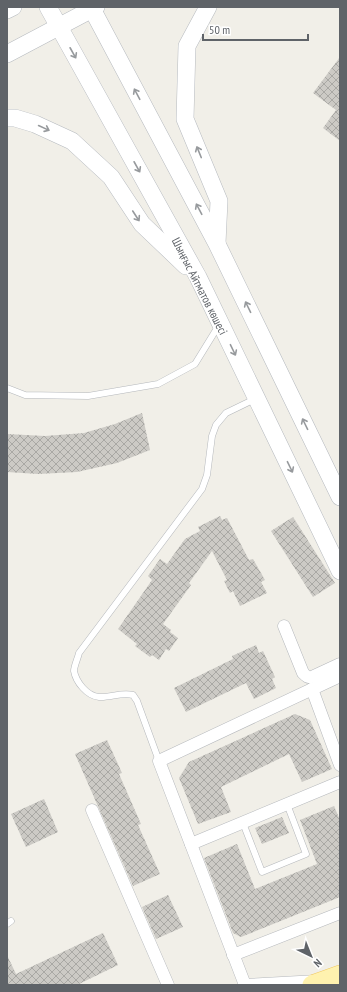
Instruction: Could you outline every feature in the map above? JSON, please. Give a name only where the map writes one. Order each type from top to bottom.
[{"type":"main road","points":[[7,10],[13,7]]},
{"type":"main road","name":"Шыңғыс Айтматов көшесі","points":[[48,7],[198,277],[219,324],[340,571]]},
{"type":"main road","points":[[208,7],[188,46],[185,119],[218,201],[217,244]]},
{"type":"main road","points":[[7,54],[93,8],[217,244],[340,497]]},
{"type":"main road","points":[[7,118],[15,118],[35,124],[72,141],[111,177],[142,224],[198,277]]},
{"type":"street","points":[[284,626],[303,674],[308,678],[340,664]]},
{"type":"street","points":[[330,978],[245,985],[159,761],[340,676]]},
{"type":"street","points":[[312,689],[340,765]]},
{"type":"street","points":[[191,844],[340,782]]},
{"type":"street","points":[[92,810],[168,985]]},
{"type":"street","points":[[233,955],[340,914]]},
{"type":"lane","points":[[7,388],[25,395],[88,396],[158,384],[195,364],[219,324]]},
{"type":"lane","points":[[159,761],[137,701],[133,695],[127,693],[97,697],[84,690],[76,678],[74,670],[79,653],[202,489],[207,475],[212,436],[216,425],[226,413],[256,398]]},
{"type":"lane","points":[[243,822],[262,872],[306,854],[287,804]]},
{"type":"building","points":[[340,57],[340,141],[323,128],[336,110],[313,93]]},
{"type":"building","points":[[142,413],[150,450],[117,463],[77,472],[38,474],[7,472],[7,434],[45,436],[84,433],[115,424]]},
{"type":"building","points":[[220,516],[222,520],[227,518],[249,560],[253,559],[265,580],[261,582],[267,593],[240,606],[233,591],[230,593],[224,581],[227,580],[212,551],[189,583],[191,585],[163,624],[178,638],[169,651],[166,649],[159,660],[152,655],[150,657],[135,646],[137,644],[118,629],[152,580],[148,576],[160,559],[167,564],[185,539],[200,531],[198,527]]},
{"type":"building","points":[[293,517],[335,583],[313,597],[271,531]]},
{"type":"building","points":[[256,645],[259,653],[263,651],[275,677],[272,679],[276,688],[254,699],[246,683],[186,712],[174,688],[233,659],[232,656]]},
{"type":"building","points":[[295,714],[310,720],[332,769],[302,782],[289,754],[221,787],[231,812],[198,824],[179,778],[189,762]]},
{"type":"building","points":[[107,740],[122,773],[119,774],[141,824],[138,825],[160,874],[133,886],[75,754]]},
{"type":"building","points":[[44,799],[58,832],[26,847],[11,814]]},
{"type":"building","points":[[334,806],[340,820],[340,897],[241,937],[233,933],[204,858],[237,844],[255,889],[317,864],[300,820]]},
{"type":"building","points":[[282,817],[289,833],[262,844],[255,828]]},
{"type":"building","points":[[168,895],[183,927],[156,939],[142,907]]},
{"type":"building","points":[[103,933],[118,965],[77,985],[7,985],[7,955],[16,974]]}]
